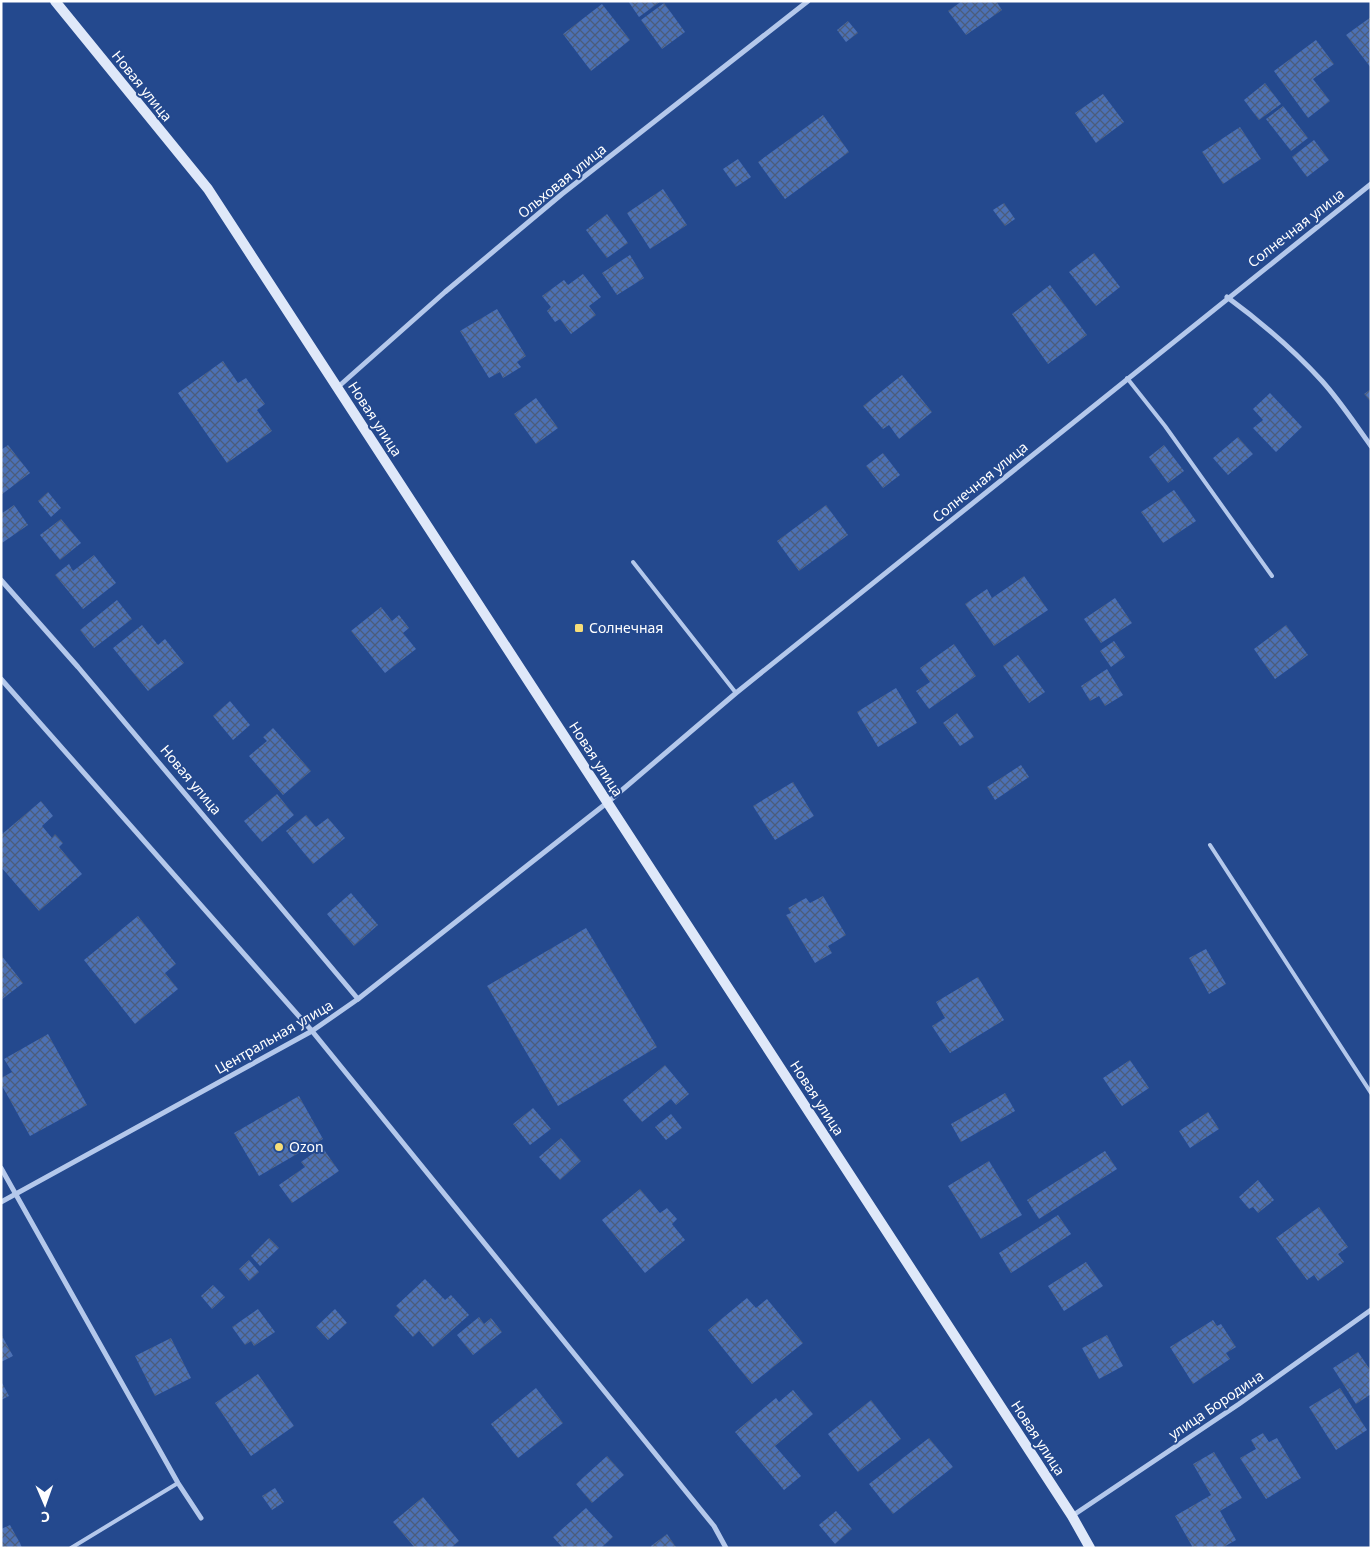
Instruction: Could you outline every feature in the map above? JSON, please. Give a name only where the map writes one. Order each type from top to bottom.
[{"type":"main road","name":"Новая улица","points":[[55,1],[208,189],[1072,1516],[1090,1548]]},
{"type":"street","name":"Ольховая улица","points":[[338,387],[445,292],[562,194],[808,1]]},
{"type":"street","name":"Солнечная улица","points":[[608,802],[736,693],[1227,297],[1371,184]]},
{"type":"street","points":[[1227,297],[1278,336],[1300,357],[1323,382],[1371,446]]},
{"type":"street","name":"Новая улица","points":[[1,580],[78,666],[358,999]]},
{"type":"street","points":[[1,679],[312,1031],[714,1526],[726,1548]]},
{"type":"street","name":"Центральная улица","points":[[1,1202],[312,1031],[358,999],[608,802]]},
{"type":"street","points":[[1,1168],[17,1193],[178,1483],[201,1518]]},
{"type":"street","name":"улица Бородина","points":[[1072,1516],[1239,1404],[1371,1310]]},
{"type":"lane","points":[[1127,378],[1165,426],[1272,576]]},
{"type":"lane","points":[[633,562],[736,693]]},
{"type":"lane","points":[[1210,845],[1371,1093]]},
{"type":"lane","points":[[71,1548],[178,1483]]},
{"type":"building","points":[[628,1],[661,1],[639,17]]},
{"type":"building","points":[[962,1],[996,1],[1002,10],[966,35],[948,11]]},
{"type":"building","points":[[664,3],[685,32],[662,49],[641,20]]},
{"type":"building","points":[[602,4],[630,40],[591,71],[563,34]]},
{"type":"building","points":[[1371,17],[1371,68],[1346,35]]},
{"type":"building","points":[[848,21],[858,33],[846,42],[837,30]]},
{"type":"building","points":[[1316,40],[1334,64],[1313,79],[1330,101],[1308,118],[1274,71]]},
{"type":"building","points":[[1265,83],[1281,104],[1259,120],[1244,100]]},
{"type":"building","points":[[1103,94],[1124,122],[1096,143],[1075,113]]},
{"type":"building","points":[[1283,106],[1308,138],[1291,151],[1266,119]]},
{"type":"building","points":[[823,115],[849,152],[785,199],[758,162]]},
{"type":"building","points":[[1240,127],[1261,159],[1223,184],[1202,152]]},
{"type":"building","points":[[1314,140],[1329,160],[1307,177],[1292,157]]},
{"type":"building","points":[[738,159],[751,177],[736,187],[723,169]]},
{"type":"building","points":[[663,189],[687,225],[650,249],[627,213]]},
{"type":"building","points":[[1004,203],[1015,219],[1005,226],[993,210]]},
{"type":"building","points":[[607,214],[628,243],[607,258],[586,230]]},
{"type":"building","points":[[1094,253],[1120,287],[1096,306],[1069,272]]},
{"type":"building","points":[[630,255],[644,278],[617,295],[602,273]]},
{"type":"building","points":[[583,274],[601,297],[589,306],[596,315],[571,334],[560,319],[555,322],[547,311],[551,307],[542,296],[564,280],[568,285]]},
{"type":"building","points":[[1050,285],[1087,335],[1048,364],[1012,314]]},
{"type":"building","points":[[497,309],[526,356],[517,362],[521,367],[503,378],[500,372],[489,378],[460,331]]},
{"type":"building","points":[[223,361],[238,383],[246,378],[265,404],[257,410],[272,431],[227,463],[178,393]]},
{"type":"building","points":[[902,375],[932,412],[899,439],[889,425],[883,429],[863,406]]},
{"type":"building","points":[[1371,389],[1371,402],[1364,394]]},
{"type":"building","points":[[1270,393],[1302,427],[1276,452],[1253,428],[1263,420],[1253,409]]},
{"type":"building","points":[[536,398],[558,428],[536,444],[514,414]]},
{"type":"building","points":[[1238,437],[1253,454],[1228,475],[1213,458]]},
{"type":"building","points":[[8,445],[30,473],[1,495],[1,450]]},
{"type":"building","points":[[1164,445],[1184,471],[1168,483],[1149,457]]},
{"type":"building","points":[[883,453],[900,475],[883,488],[866,466]]},
{"type":"building","points":[[1174,490],[1196,521],[1163,543],[1141,512]]},
{"type":"building","points":[[48,492],[61,508],[51,517],[38,501]]},
{"type":"building","points":[[14,505],[28,525],[2,543],[1,514]]},
{"type":"building","points":[[826,505],[848,535],[799,571],[777,541]]},
{"type":"building","points":[[61,519],[81,543],[60,560],[40,535]]},
{"type":"building","points":[[94,555],[116,583],[83,609],[55,575],[69,564],[73,571]]},
{"type":"building","points":[[1024,576],[1048,610],[994,646],[965,604],[987,589],[992,598]]},
{"type":"building","points":[[1115,598],[1132,623],[1101,643],[1084,619]]},
{"type":"building","points":[[117,600],[132,619],[94,648],[80,630]]},
{"type":"building","points":[[381,607],[392,621],[399,615],[409,628],[403,633],[416,649],[385,673],[351,631]]},
{"type":"building","points":[[142,625],[158,645],[165,639],[184,663],[148,691],[113,648]]},
{"type":"building","points":[[1286,625],[1308,655],[1275,679],[1254,649]]},
{"type":"building","points":[[1114,641],[1125,657],[1111,667],[1100,651]]},
{"type":"building","points":[[954,644],[976,676],[929,709],[916,691],[930,682],[920,668]]},
{"type":"building","points":[[1018,655],[1045,692],[1029,703],[1003,666]]},
{"type":"building","points":[[1107,669],[1123,695],[1105,706],[1099,696],[1090,701],[1081,686]]},
{"type":"building","points":[[896,688],[917,723],[878,747],[857,712]]},
{"type":"building","points":[[230,701],[250,725],[233,740],[213,716]]},
{"type":"building","points":[[957,713],[974,737],[960,746],[943,723]]},
{"type":"building","points":[[273,728],[311,771],[283,795],[249,756],[267,741],[263,737]]},
{"type":"building","points":[[1021,765],[1029,777],[995,800],[987,787]]},
{"type":"building","points":[[793,782],[814,816],[775,840],[753,806]]},
{"type":"building","points":[[277,794],[294,815],[262,842],[244,821]]},
{"type":"building","points":[[41,801],[53,816],[42,826],[52,838],[55,834],[63,843],[59,847],[82,874],[39,911],[1,867],[1,835]]},
{"type":"building","points":[[306,815],[316,827],[328,818],[345,838],[313,864],[286,831]]},
{"type":"building","points":[[351,893],[378,925],[354,946],[327,914]]},
{"type":"building","points":[[823,896],[846,935],[828,946],[832,953],[815,963],[786,915],[791,913],[788,908],[806,898],[810,903]]},
{"type":"building","points":[[138,916],[176,964],[165,973],[178,989],[135,1024],[84,960]]},
{"type":"building","points":[[586,928],[657,1047],[558,1106],[487,986]]},
{"type":"building","points":[[1206,949],[1226,984],[1209,994],[1189,958]]},
{"type":"building","points":[[1,955],[23,983],[1,1000]]},
{"type":"building","points":[[978,977],[1004,1020],[950,1053],[932,1026],[945,1018],[936,1002]]},
{"type":"building","points":[[48,1034],[87,1105],[30,1136],[1,1084],[1,1078],[12,1072],[4,1059]]},
{"type":"building","points":[[1130,1060],[1149,1088],[1122,1106],[1103,1078]]},
{"type":"building","points":[[665,1065],[689,1094],[676,1105],[671,1099],[642,1122],[623,1100]]},
{"type":"building","points":[[1005,1093],[1015,1111],[961,1142],[951,1124]]},
{"type":"building","points":[[299,1096],[323,1139],[259,1176],[234,1133]]},
{"type":"building","points":[[533,1108],[551,1129],[530,1145],[513,1124]]},
{"type":"building","points":[[1208,1112],[1219,1129],[1190,1148],[1179,1131]]},
{"type":"building","points":[[671,1114],[682,1128],[666,1140],[655,1127]]},
{"type":"building","points":[[561,1138],[581,1161],[560,1180],[539,1157]]},
{"type":"building","points":[[322,1147],[339,1171],[292,1203],[279,1185],[305,1167],[301,1162]]},
{"type":"building","points":[[1105,1151],[1117,1169],[1039,1219],[1027,1200]]},
{"type":"building","points":[[989,1161],[1022,1215],[981,1239],[948,1186]]},
{"type":"building","points":[[1258,1180],[1274,1200],[1258,1213],[1253,1207],[1249,1209],[1239,1197]]},
{"type":"building","points":[[640,1189],[660,1213],[667,1208],[677,1219],[672,1224],[685,1240],[645,1273],[602,1220]]},
{"type":"building","points":[[1319,1207],[1348,1247],[1338,1254],[1344,1262],[1318,1281],[1314,1275],[1307,1280],[1276,1238]]},
{"type":"building","points":[[1058,1215],[1071,1234],[1011,1273],[999,1253]]},
{"type":"building","points":[[269,1238],[279,1248],[260,1266],[251,1256]]},
{"type":"building","points":[[249,1260],[259,1272],[249,1281],[239,1269]]},
{"type":"building","points":[[1086,1262],[1103,1286],[1064,1311],[1048,1286]]},
{"type":"building","points":[[425,1279],[445,1300],[451,1295],[469,1315],[433,1347],[419,1331],[413,1337],[394,1316],[400,1310],[396,1306]]},
{"type":"building","points":[[213,1285],[225,1297],[212,1309],[201,1296]]},
{"type":"building","points":[[747,1298],[756,1308],[767,1299],[803,1343],[752,1384],[708,1330]]},
{"type":"building","points":[[258,1309],[275,1332],[254,1346],[251,1341],[245,1345],[232,1327]]},
{"type":"building","points":[[335,1309],[347,1323],[328,1340],[316,1327]]},
{"type":"building","points":[[479,1317],[484,1324],[491,1318],[502,1332],[473,1355],[457,1335]]},
{"type":"building","points":[[1213,1320],[1217,1326],[1221,1324],[1236,1347],[1226,1353],[1230,1359],[1193,1384],[1170,1347]]},
{"type":"building","points":[[1,1334],[13,1356],[1,1362]]},
{"type":"building","points":[[1107,1335],[1123,1366],[1099,1379],[1082,1348]]},
{"type":"building","points":[[171,1338],[191,1378],[155,1396],[135,1356]]},
{"type":"building","points":[[1358,1352],[1371,1371],[1371,1394],[1356,1404],[1333,1368]]},
{"type":"building","points":[[258,1374],[294,1426],[251,1456],[215,1403]]},
{"type":"building","points":[[1,1381],[9,1396],[1,1400]]},
{"type":"building","points":[[536,1388],[563,1423],[518,1458],[491,1424]]},
{"type":"building","points":[[1340,1388],[1367,1430],[1336,1450],[1309,1407]]},
{"type":"building","points":[[793,1390],[813,1414],[775,1446],[801,1476],[784,1490],[735,1432],[776,1398],[779,1402]]},
{"type":"building","points":[[871,1400],[901,1439],[858,1472],[828,1434]]},
{"type":"building","points":[[1263,1433],[1269,1442],[1277,1438],[1301,1478],[1266,1499],[1240,1458],[1256,1449],[1251,1440]]},
{"type":"building","points":[[929,1438],[953,1467],[893,1514],[869,1484]]},
{"type":"building","points":[[1214,1452],[1242,1498],[1220,1511],[1236,1540],[1222,1548],[1193,1548],[1175,1516],[1211,1495],[1193,1464]]},
{"type":"building","points":[[607,1456],[624,1475],[592,1503],[576,1484]]},
{"type":"building","points":[[275,1488],[284,1502],[272,1510],[262,1496]]},
{"type":"building","points":[[423,1497],[459,1541],[451,1548],[415,1548],[393,1522]]},
{"type":"building","points":[[586,1508],[613,1537],[601,1548],[563,1548],[553,1537]]},
{"type":"building","points":[[836,1511],[852,1529],[835,1544],[819,1525]]},
{"type":"building","points":[[10,1525],[22,1548],[1,1548],[1,1529]]},
{"type":"building","points":[[667,1534],[676,1547],[652,1548],[651,1546]]},
{"type":"place","name":"Солнечная","points":[[579,628]]},
{"type":"place","name":"Ozon","points":[[279,1147]]}]
